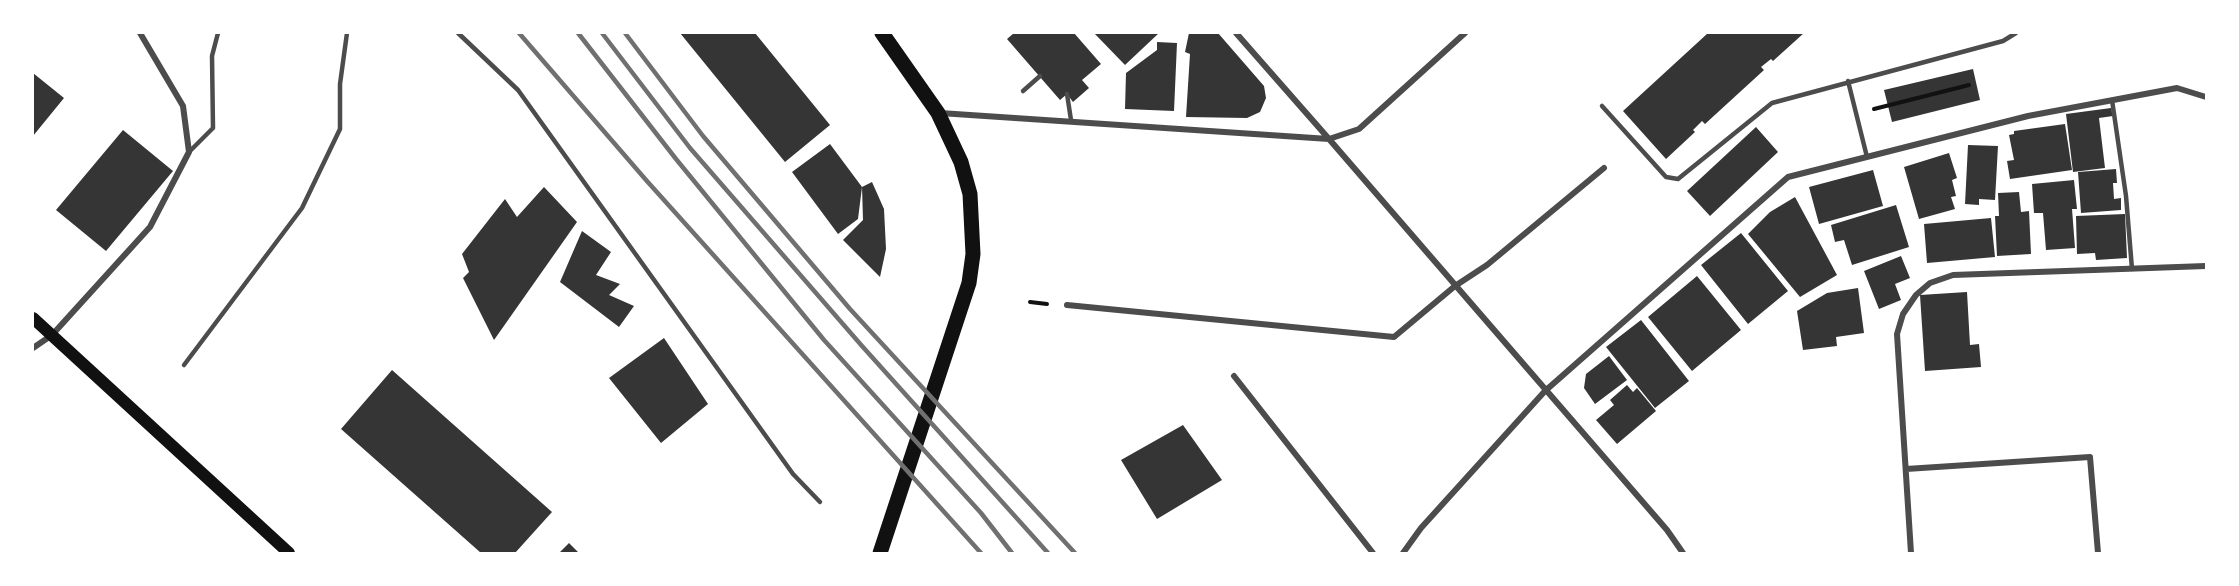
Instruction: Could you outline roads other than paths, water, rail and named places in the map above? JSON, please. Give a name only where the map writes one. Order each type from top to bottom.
[{"type":"main road","points":[[880,553],[969,283],[973,221],[970,194],[962,162],[938,113],[882,33]]},
{"type":"main road","points":[[33,318],[289,553]]},
{"type":"street","points":[[33,348],[52,335],[150,227],[189,152],[183,105],[140,33]]},
{"type":"street","points":[[1236,33],[1667,530],[1683,553]]},
{"type":"street","points":[[938,113],[1071,120],[1329,139],[1359,129],[1465,33]]},
{"type":"street","points":[[1403,553],[1421,528],[1545,391],[1788,177],[2028,116],[2177,88],[2206,97]]},
{"type":"street","points":[[1067,305],[1395,337],[1455,286],[1488,265],[1604,168]]},
{"type":"street","points":[[1911,553],[1897,334],[1903,314],[1916,295],[1930,283],[1953,275],[2206,266]]},
{"type":"street","points":[[1234,376],[1374,553]]},
{"type":"street","points":[[1906,469],[2090,457],[2098,553]]},
{"type":"lane","points":[[189,152],[213,128],[212,56],[218,33]]},
{"type":"lane","points":[[184,364],[302,208],[340,129],[340,84],[347,33]]},
{"type":"lane","points":[[458,33],[518,90],[793,474],[820,502]]},
{"type":"lane","points":[[1602,106],[1666,177],[1678,179],[1772,103],[2003,41],[2016,33]]},
{"type":"lane","points":[[1023,91],[1040,76]]},
{"type":"lane","points":[[1848,81],[1867,157]]},
{"type":"lane","points":[[1067,94],[1071,120]]},
{"type":"lane","points":[[2112,100],[2126,196],[2132,269]]},
{"type":"railway","points":[[519,33],[646,180],[981,553]]},
{"type":"railway","points":[[578,33],[676,159],[824,340],[981,513],[1012,553]]},
{"type":"railway","points":[[602,33],[690,148],[862,346],[1048,553]]},
{"type":"railway","points":[[625,33],[703,136],[850,309],[1075,553]]}]
